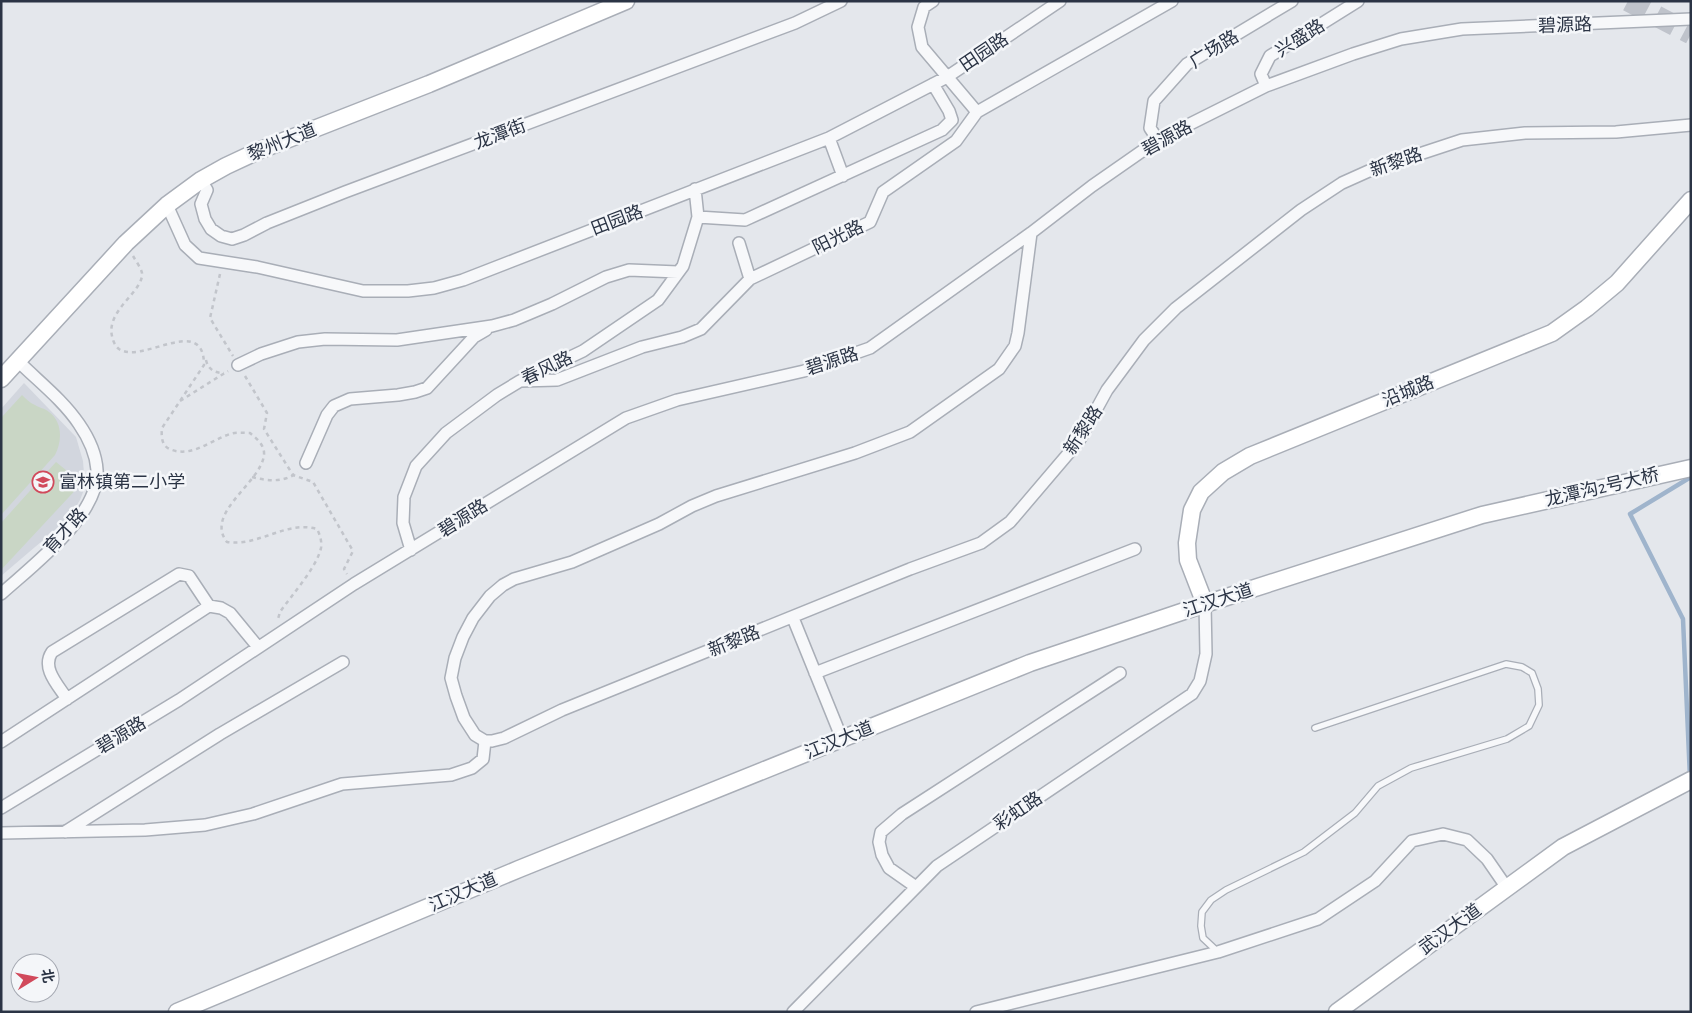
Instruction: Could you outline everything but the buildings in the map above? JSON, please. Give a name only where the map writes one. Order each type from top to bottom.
[{"type":"main road","name":"黎州大道","points":[[1,379],[126,242],[167,205],[201,180],[258,151],[429,84],[626,1]]},
{"type":"main road","name":"沿城路","points":[[1205,604],[1188,560],[1187,543],[1192,510],[1201,492],[1223,472],[1250,456],[1552,333],[1587,308],[1617,283],[1691,200]]},
{"type":"main road","name":"龙潭沟2号大桥","points":[[1514,507],[1691,468]]},
{"type":"main road","name":"江汉大道","points":[[177,1012],[528,865],[1030,663],[1205,604],[1482,515],[1514,507]]},
{"type":"main road","name":"武汉大道","points":[[1336,1012],[1563,847],[1691,780]]},
{"type":"street","name":"龙潭街","points":[[201,180],[207,190],[201,204],[205,219],[211,229],[221,236],[232,239],[244,236],[267,223],[345,192],[795,24],[841,1]]},
{"type":"street","points":[[934,1],[924,7],[918,27],[922,47],[977,112]]},
{"type":"street","name":"田园路","points":[[167,205],[185,245],[200,258],[257,267],[363,291],[408,291],[434,288],[463,280],[829,138],[947,77],[1060,1]]},
{"type":"street","name":"阳光路","points":[[520,381],[556,380],[642,347],[682,337],[701,329],[750,279],[870,222],[883,192],[956,141],[977,112],[1172,1]]},
{"type":"street","name":"广场路","points":[[1158,140],[1150,128],[1154,102],[1187,64],[1292,1]]},
{"type":"street","name":"兴盛路","points":[[1266,86],[1261,74],[1270,56],[1358,1]]},
{"type":"street","name":"碧源路","points":[[1,808],[179,700],[354,584],[626,418],[677,400],[804,371],[870,348],[1158,140],[1266,86],[1401,39],[1432,33],[1470,29],[1691,19]]},
{"type":"street","points":[[698,217],[745,220],[942,130],[952,120],[933,84]]},
{"type":"street","name":"新黎路","points":[[485,741],[492,742],[504,738],[562,710],[910,569],[981,543],[1010,522],[1079,441],[1108,390],[1144,340],[1176,308],[1301,210],[1342,183],[1371,170],[1462,140],[1525,133],[1616,132],[1691,126]]},
{"type":"street","points":[[829,138],[844,176]]},
{"type":"street","name":"春风路","points":[[411,550],[403,523],[404,497],[416,466],[446,433],[496,395],[520,381],[583,351],[658,300],[683,266],[698,217],[695,189]]},
{"type":"street","points":[[1,833],[145,830],[205,825],[253,814],[342,784],[451,775],[472,768],[483,759],[485,741],[475,734],[464,718],[452,678],[455,658],[463,636],[473,618],[490,596],[514,579],[572,562],[659,524],[700,502],[897,439],[921,425],[999,368],[1015,346],[1031,233]]},
{"type":"street","points":[[739,242],[750,279]]},
{"type":"street","points":[[238,365],[261,354],[298,342],[326,339],[397,340],[492,326],[532,313],[606,277],[629,270],[678,272]]},
{"type":"street","points":[[306,463],[327,415],[334,406],[350,399],[398,395],[427,388],[474,337],[492,326]]},
{"type":"street","name":"育才路","points":[[1,594],[63,537],[77,521],[86,509],[93,494],[98,471],[92,450],[79,423],[18,361]]},
{"type":"street","points":[[815,673],[1135,549]]},
{"type":"street","points":[[67,699],[48,668],[49,657],[52,652],[179,574],[189,576],[209,606]]},
{"type":"street","name":"彩虹路","points":[[793,1012],[937,866],[1192,694],[1200,681],[1206,654],[1205,604]]},
{"type":"street","points":[[1,742],[209,606],[221,608],[230,613],[258,647]]},
{"type":"street","points":[[793,618],[842,739]]},
{"type":"street","points":[[64,832],[220,734],[343,662]]},
{"type":"street","points":[[916,887],[889,868],[882,855],[879,842],[881,832],[902,814],[1120,673]]},
{"type":"street","points":[[976,1012],[1218,952],[1318,919],[1375,881],[1412,841],[1442,834],[1467,840],[1487,859],[1507,888]]},
{"type":"lane","points":[[1218,952],[1203,938],[1201,926],[1202,912],[1211,900],[1226,890],[1304,852],[1355,813],[1378,786],[1411,768],[1507,738],[1529,726],[1539,705],[1538,689],[1532,673],[1522,666],[1506,664],[1315,728]]},
{"type":"path","points":[[126,242],[142,272],[141,280],[115,316],[110,327],[113,342],[117,348],[125,352],[135,353],[181,341],[192,342],[199,347],[211,370],[217,373],[225,373]]},
{"type":"path","points":[[223,263],[210,318],[267,413],[264,429],[293,475],[313,482],[352,551],[344,569],[354,584]]},
{"type":"path","points":[[204,355],[204,365],[162,428],[161,437],[167,448],[178,452],[191,451],[231,434],[250,433],[262,446],[264,454],[260,465],[225,514],[221,525],[223,536],[227,542],[238,544],[301,526],[317,529],[320,535],[321,547],[316,562],[280,612],[277,621],[280,633]]},
{"type":"path","points":[[178,403],[238,365]]},
{"type":"path","points":[[252,477],[276,480],[297,474],[306,463]]},
{"type":"shaded area","name":"富林镇第二小学","points":[[24,383],[76,437],[83,461],[85,487],[80,500],[69,518],[1,576],[1,409]]},
{"type":"green space","points":[[22,395],[31,403],[54,416],[60,432],[59,444],[55,455],[1,515],[1,418]]},
{"type":"green space","points":[[56,462],[82,483],[1,570],[1,523]]},
{"type":"waterway","points":[[1690,778],[1683,619],[1630,514],[1691,477]]},
{"type":"tunnel","points":[[1628,1],[1691,34]]},
{"type":"place","name":"富林镇第二小学","points":[[43,482]]}]
